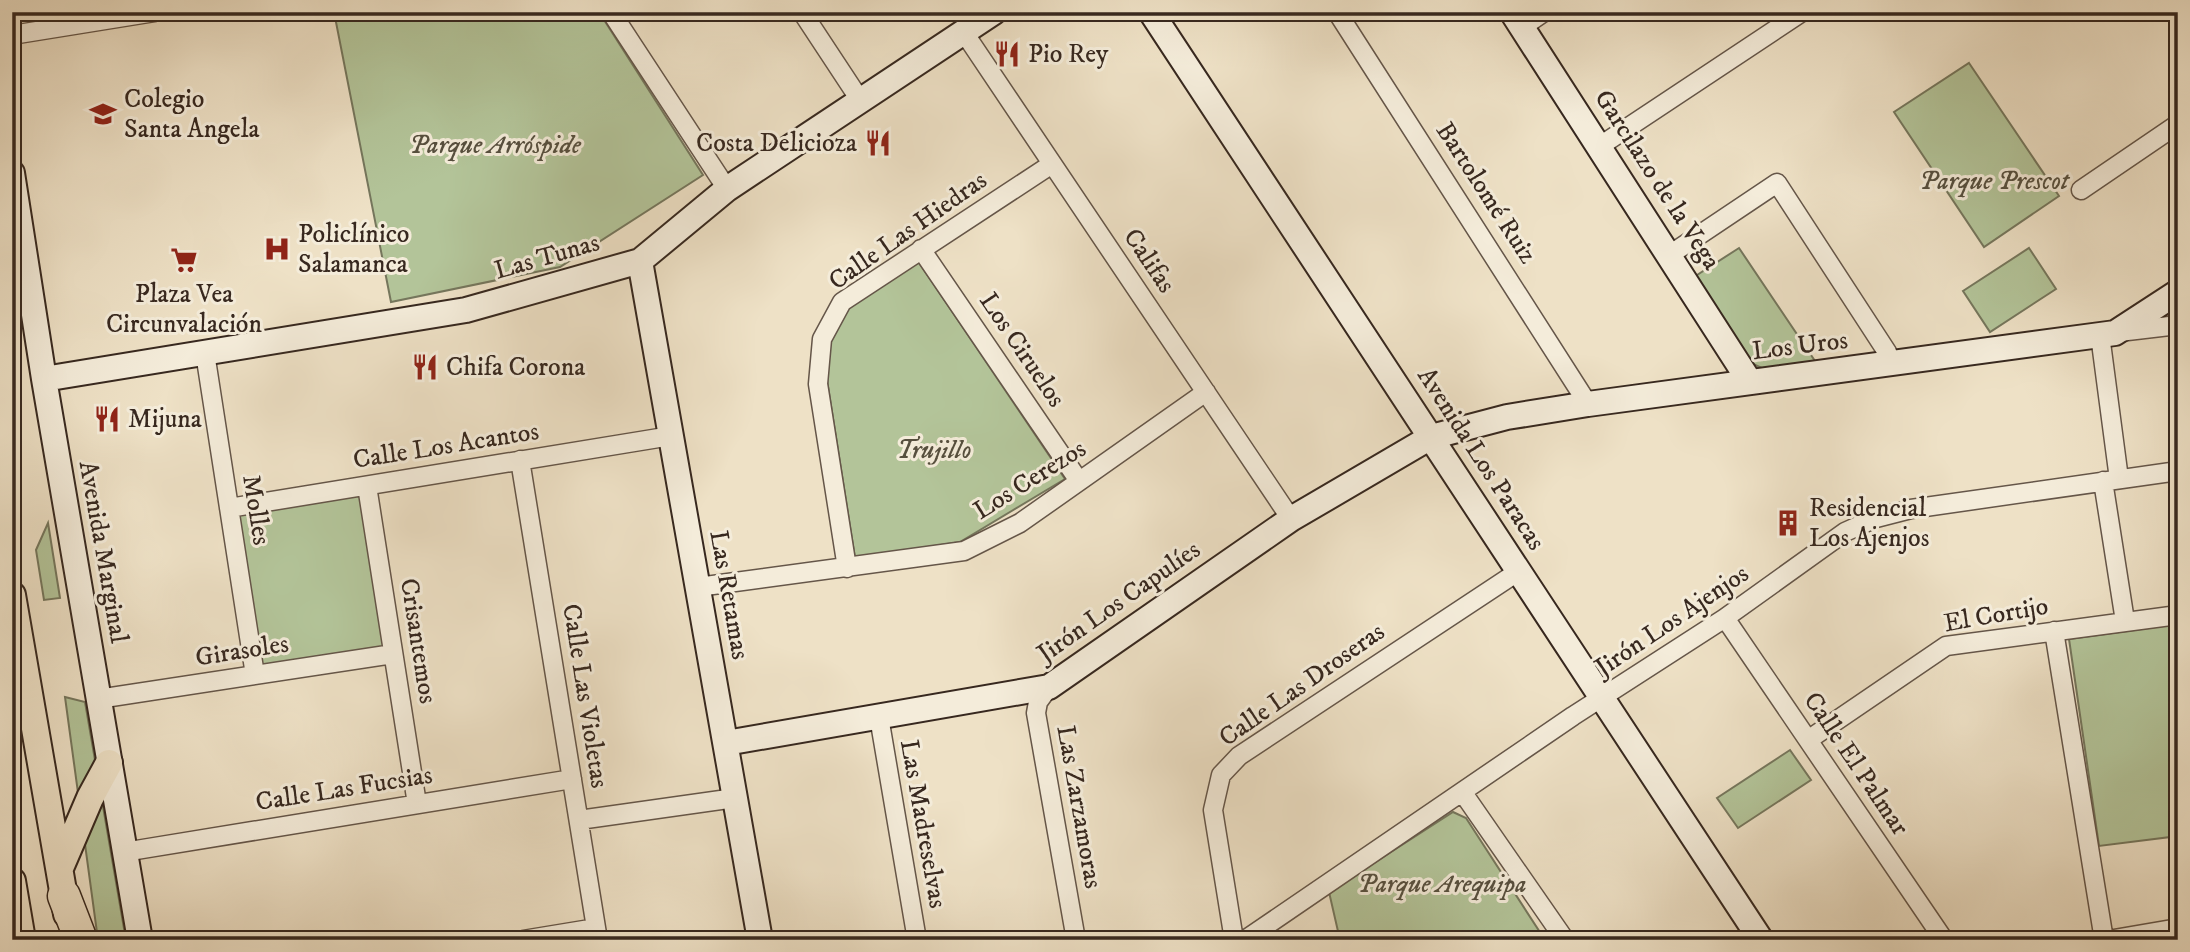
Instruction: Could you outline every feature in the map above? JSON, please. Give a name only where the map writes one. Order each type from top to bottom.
[{"type":"highway","points":[[62,883],[81,940]]},
{"type":"main road","points":[[12,595],[71,940]]},
{"type":"main road","points":[[62,883],[79,822],[109,764]]},
{"type":"main road","points":[[12,881],[22,940]]},
{"type":"street","points":[[611,12],[727,189]]},
{"type":"street","points":[[802,12],[860,100]]},
{"type":"street","name":"Las Tunas","points":[[44,379],[466,310],[640,261],[727,189],[994,12]]},
{"type":"street","name":"Avenida Los Paracas","points":[[1151,12],[1762,940]]},
{"type":"street","name":"Bartolomé Ruiz","points":[[1337,12],[1588,404]]},
{"type":"street","points":[[1517,19],[1544,12]]},
{"type":"street","points":[[1600,146],[1802,12]]},
{"type":"street","points":[[12,36],[150,13]]},
{"type":"street","name":"Garcilazo de la Vega","points":[[1517,19],[1671,254],[1750,382]]},
{"type":"street","name":"Califas","points":[[963,31],[1291,519]]},
{"type":"street","points":[[2081,190],[2178,124]]},
{"type":"street","name":"Calle Las Hiedras","points":[[847,568],[818,384],[822,340],[842,302],[1052,164]]},
{"type":"street","name":"Avenida Marginal","points":[[12,173],[44,379],[140,940]]},
{"type":"street","points":[[1671,254],[1777,183],[1887,352],[1892,365]]},
{"type":"street","name":"Los Ciruelos","points":[[921,249],[1080,481]]},
{"type":"street","name":"Las Retamas","points":[[640,261],[760,940]]},
{"type":"street","points":[[2125,621],[2111,480],[2108,334],[2178,292]]},
{"type":"street","name":"Los Uros","points":[[1431,437],[1507,417],[1588,404],[2178,325]]},
{"type":"street","name":"Molles","points":[[205,353],[255,675]]},
{"type":"street","name":"Los Cerezos","points":[[698,587],[964,551],[1020,523],[1206,392]]},
{"type":"street","name":"Calle Los Acantos","points":[[229,508],[671,436]]},
{"type":"street","name":"Jirón Los Capulíes","points":[[726,743],[1049,687],[1291,519],[1431,437]]},
{"type":"street","name":"Calle Las Violetas","points":[[520,460],[597,934]]},
{"type":"street","name":"Jirón Los Ajenjos","points":[[1245,940],[1464,793],[1573,716],[1726,618],[1845,532],[1876,518],[1911,509],[2178,471]]},
{"type":"street","name":"Crisantemos","points":[[367,486],[417,804]]},
{"type":"street","name":"Calle Las Droseras","points":[[1234,940],[1213,810],[1220,775],[1239,756],[1519,571]]},
{"type":"street","name":"El Cortijo","points":[[1808,740],[1946,646],[2178,615]]},
{"type":"street","name":"Calle El Palmar","points":[[1726,618],[1944,940]]},
{"type":"street","points":[[2054,631],[2106,940],[2178,928]]},
{"type":"street","name":"Girasoles","points":[[98,699],[393,654]]},
{"type":"street","name":"Las Zarzamoras","points":[[1049,687],[1038,702],[1036,713],[1076,940]]},
{"type":"street","name":"Las Madreselvas","points":[[879,717],[916,940]]},
{"type":"street","name":"Calle Las Fucsias","points":[[124,852],[572,779]]},
{"type":"street","points":[[1464,793],[1565,940]]},
{"type":"street","points":[[579,820],[735,799]]},
{"type":"street","points":[[523,940],[597,934]]},
{"type":"green space","name":"Parque Arróspide","points":[[334,12],[599,12],[703,175],[560,267],[391,302]]},
{"type":"green space","name":"Parque Prescot","points":[[1969,63],[2059,196],[1984,247],[1894,112]]},
{"type":"green space","points":[[1739,248],[1815,361],[1764,369],[1753,364],[1694,277]]},
{"type":"green space","points":[[2029,248],[2056,289],[1990,332],[1963,291]]},
{"type":"green space","name":"Trujillo","points":[[918,261],[1065,479],[960,542],[855,558],[827,380],[830,340],[848,306]]},
{"type":"green space","points":[[360,493],[387,651],[259,670],[234,511]]},
{"type":"green space","points":[[48,523],[60,598],[44,600],[36,550]]},
{"type":"green space","points":[[2178,624],[2178,836],[2099,846],[2069,639]]},
{"type":"green space","points":[[65,697],[85,702],[126,940],[98,940]]},
{"type":"green space","points":[[1790,750],[1811,780],[1738,828],[1717,798]]},
{"type":"green space","name":"Parque Arequipa","points":[[1453,812],[1466,818],[1545,940],[1340,940],[1329,892]]},
{"type":"place","name":"Pio Rey","points":[[1007,54]]},
{"type":"place","name":"Colegio Santa Angela","points":[[103,114]]},
{"type":"place","name":"Costa Delicioza","points":[[878,143]]},
{"type":"place","name":"Policlínico Salamanca","points":[[277,249]]},
{"type":"place","name":"Plaza Vea Circunvalación","points":[[184,260]]},
{"type":"place","name":"Chifa Corona","points":[[425,367]]},
{"type":"place","name":"Mijuna","points":[[107,419]]},
{"type":"place","name":"Residencial Los Ajenjos","points":[[1788,523]]}]
